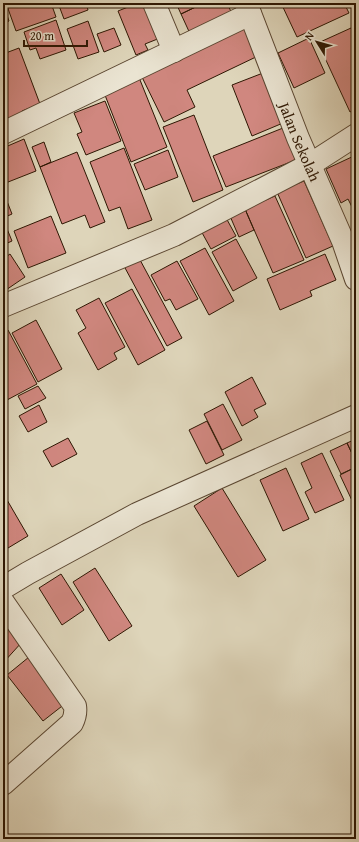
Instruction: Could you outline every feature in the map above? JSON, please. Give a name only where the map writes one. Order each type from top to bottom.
[{"type":"street","points":[[154,3],[174,51]]},
{"type":"street","points":[[3,133],[174,51],[248,9]]},
{"type":"street","name":"Jalan Sekolah","points":[[248,9],[298,138],[343,241],[356,279]]},
{"type":"street","points":[[3,306],[174,235],[310,164],[356,135]]},
{"type":"street","points":[[3,588],[137,514],[356,416]]},
{"type":"street","points":[[3,602],[75,706],[76,711],[75,718],[72,723],[3,784]]},
{"type":"building","points":[[6,3],[51,3],[56,17],[16,31]]},
{"type":"building","points":[[58,3],[86,3],[88,10],[64,19]]},
{"type":"building","points":[[138,3],[146,3],[160,38],[145,44],[148,50],[136,55],[118,11]]},
{"type":"building","points":[[176,3],[204,3],[181,14]]},
{"type":"building","points":[[204,3],[227,3],[234,18],[192,38],[181,14]]},
{"type":"building","points":[[281,3],[344,3],[349,13],[297,37]]},
{"type":"building","points":[[351,3],[356,3],[356,14]]},
{"type":"building","points":[[3,4],[9,21],[3,24]]},
{"type":"building","points":[[56,20],[66,50],[40,59],[36,48],[30,50],[24,32]]},
{"type":"building","points":[[88,21],[99,52],[78,59],[67,29]]},
{"type":"building","points":[[242,23],[258,56],[187,90],[195,107],[164,122],[140,73]]},
{"type":"building","points":[[114,28],[121,45],[104,52],[97,34]]},
{"type":"building","points":[[351,28],[356,39],[356,109],[350,112],[318,43]]},
{"type":"building","points":[[309,38],[325,73],[294,88],[278,53]]},
{"type":"building","points":[[19,48],[40,104],[22,111],[24,119],[8,124],[3,110],[3,54]]},
{"type":"building","points":[[263,73],[283,123],[252,136],[232,85]]},
{"type":"building","points":[[138,75],[167,147],[131,162],[103,90]]},
{"type":"building","points":[[105,101],[121,141],[86,155],[77,134],[82,132],[74,113]]},
{"type":"building","points":[[194,115],[223,190],[193,202],[163,127]]},
{"type":"building","points":[[288,126],[301,158],[226,187],[213,156]]},
{"type":"building","points":[[24,139],[36,171],[3,184],[3,148]]},
{"type":"building","points":[[44,142],[51,162],[40,167],[32,147]]},
{"type":"building","points":[[124,148],[152,220],[128,229],[120,207],[109,211],[90,162]]},
{"type":"building","points":[[168,150],[178,177],[145,190],[134,164]]},
{"type":"building","points":[[77,152],[105,222],[90,228],[85,215],[62,224],[40,167]]},
{"type":"building","points":[[356,155],[356,215],[348,199],[341,203],[326,169]]},
{"type":"building","points":[[304,181],[333,246],[306,258],[277,192]]},
{"type":"building","points":[[3,191],[12,214],[3,218]]},
{"type":"building","points":[[275,196],[304,260],[273,273],[245,209]]},
{"type":"building","points":[[245,209],[254,230],[239,237],[230,216]]},
{"type":"building","points":[[51,216],[66,253],[28,268],[14,231]]},
{"type":"building","points":[[225,216],[236,236],[211,249],[200,229]]},
{"type":"building","points":[[3,219],[12,241],[3,245]]},
{"type":"building","points":[[236,239],[257,278],[233,291],[212,252]]},
{"type":"building","points":[[205,248],[234,301],[209,315],[180,261]]},
{"type":"building","points":[[10,254],[25,277],[3,292],[3,259]]},
{"type":"building","points":[[325,254],[336,280],[310,291],[312,296],[280,310],[267,279]]},
{"type":"building","points":[[139,258],[182,338],[167,346],[124,266]]},
{"type":"building","points":[[177,261],[198,299],[176,310],[170,299],[165,301],[151,275]]},
{"type":"building","points":[[132,289],[165,350],[138,365],[105,303]]},
{"type":"building","points":[[99,298],[125,347],[114,353],[117,359],[98,370],[78,333],[86,328],[76,310]]},
{"type":"building","points":[[36,320],[62,369],[38,382],[12,333]]},
{"type":"building","points":[[8,330],[37,384],[7,400],[3,392],[3,333]]},
{"type":"building","points":[[252,377],[266,404],[254,410],[258,417],[242,426],[225,392]]},
{"type":"building","points":[[38,386],[46,398],[25,409],[18,396]]},
{"type":"building","points":[[223,404],[242,440],[222,450],[204,414]]},
{"type":"building","points":[[39,405],[47,422],[28,432],[19,416]]},
{"type":"building","points":[[207,421],[224,455],[206,464],[189,430]]},
{"type":"building","points":[[68,438],[77,454],[52,467],[43,451]]},
{"type":"building","points":[[356,439],[356,462],[347,443]]},
{"type":"building","points":[[347,443],[356,462],[356,467],[341,474],[330,451]]},
{"type":"building","points":[[322,453],[344,500],[315,513],[305,492],[312,488],[301,463]]},
{"type":"building","points":[[356,467],[356,509],[340,475]]},
{"type":"building","points":[[286,468],[309,519],[283,531],[260,480]]},
{"type":"building","points":[[222,488],[266,560],[238,577],[194,506]]},
{"type":"building","points":[[3,493],[28,536],[3,551]]},
{"type":"building","points":[[95,568],[132,626],[109,641],[73,582]]},
{"type":"building","points":[[61,574],[84,610],[62,625],[39,588]]},
{"type":"building","points":[[8,628],[22,642],[3,663],[3,633]]},
{"type":"building","points":[[29,657],[66,703],[43,721],[7,675]]}]
